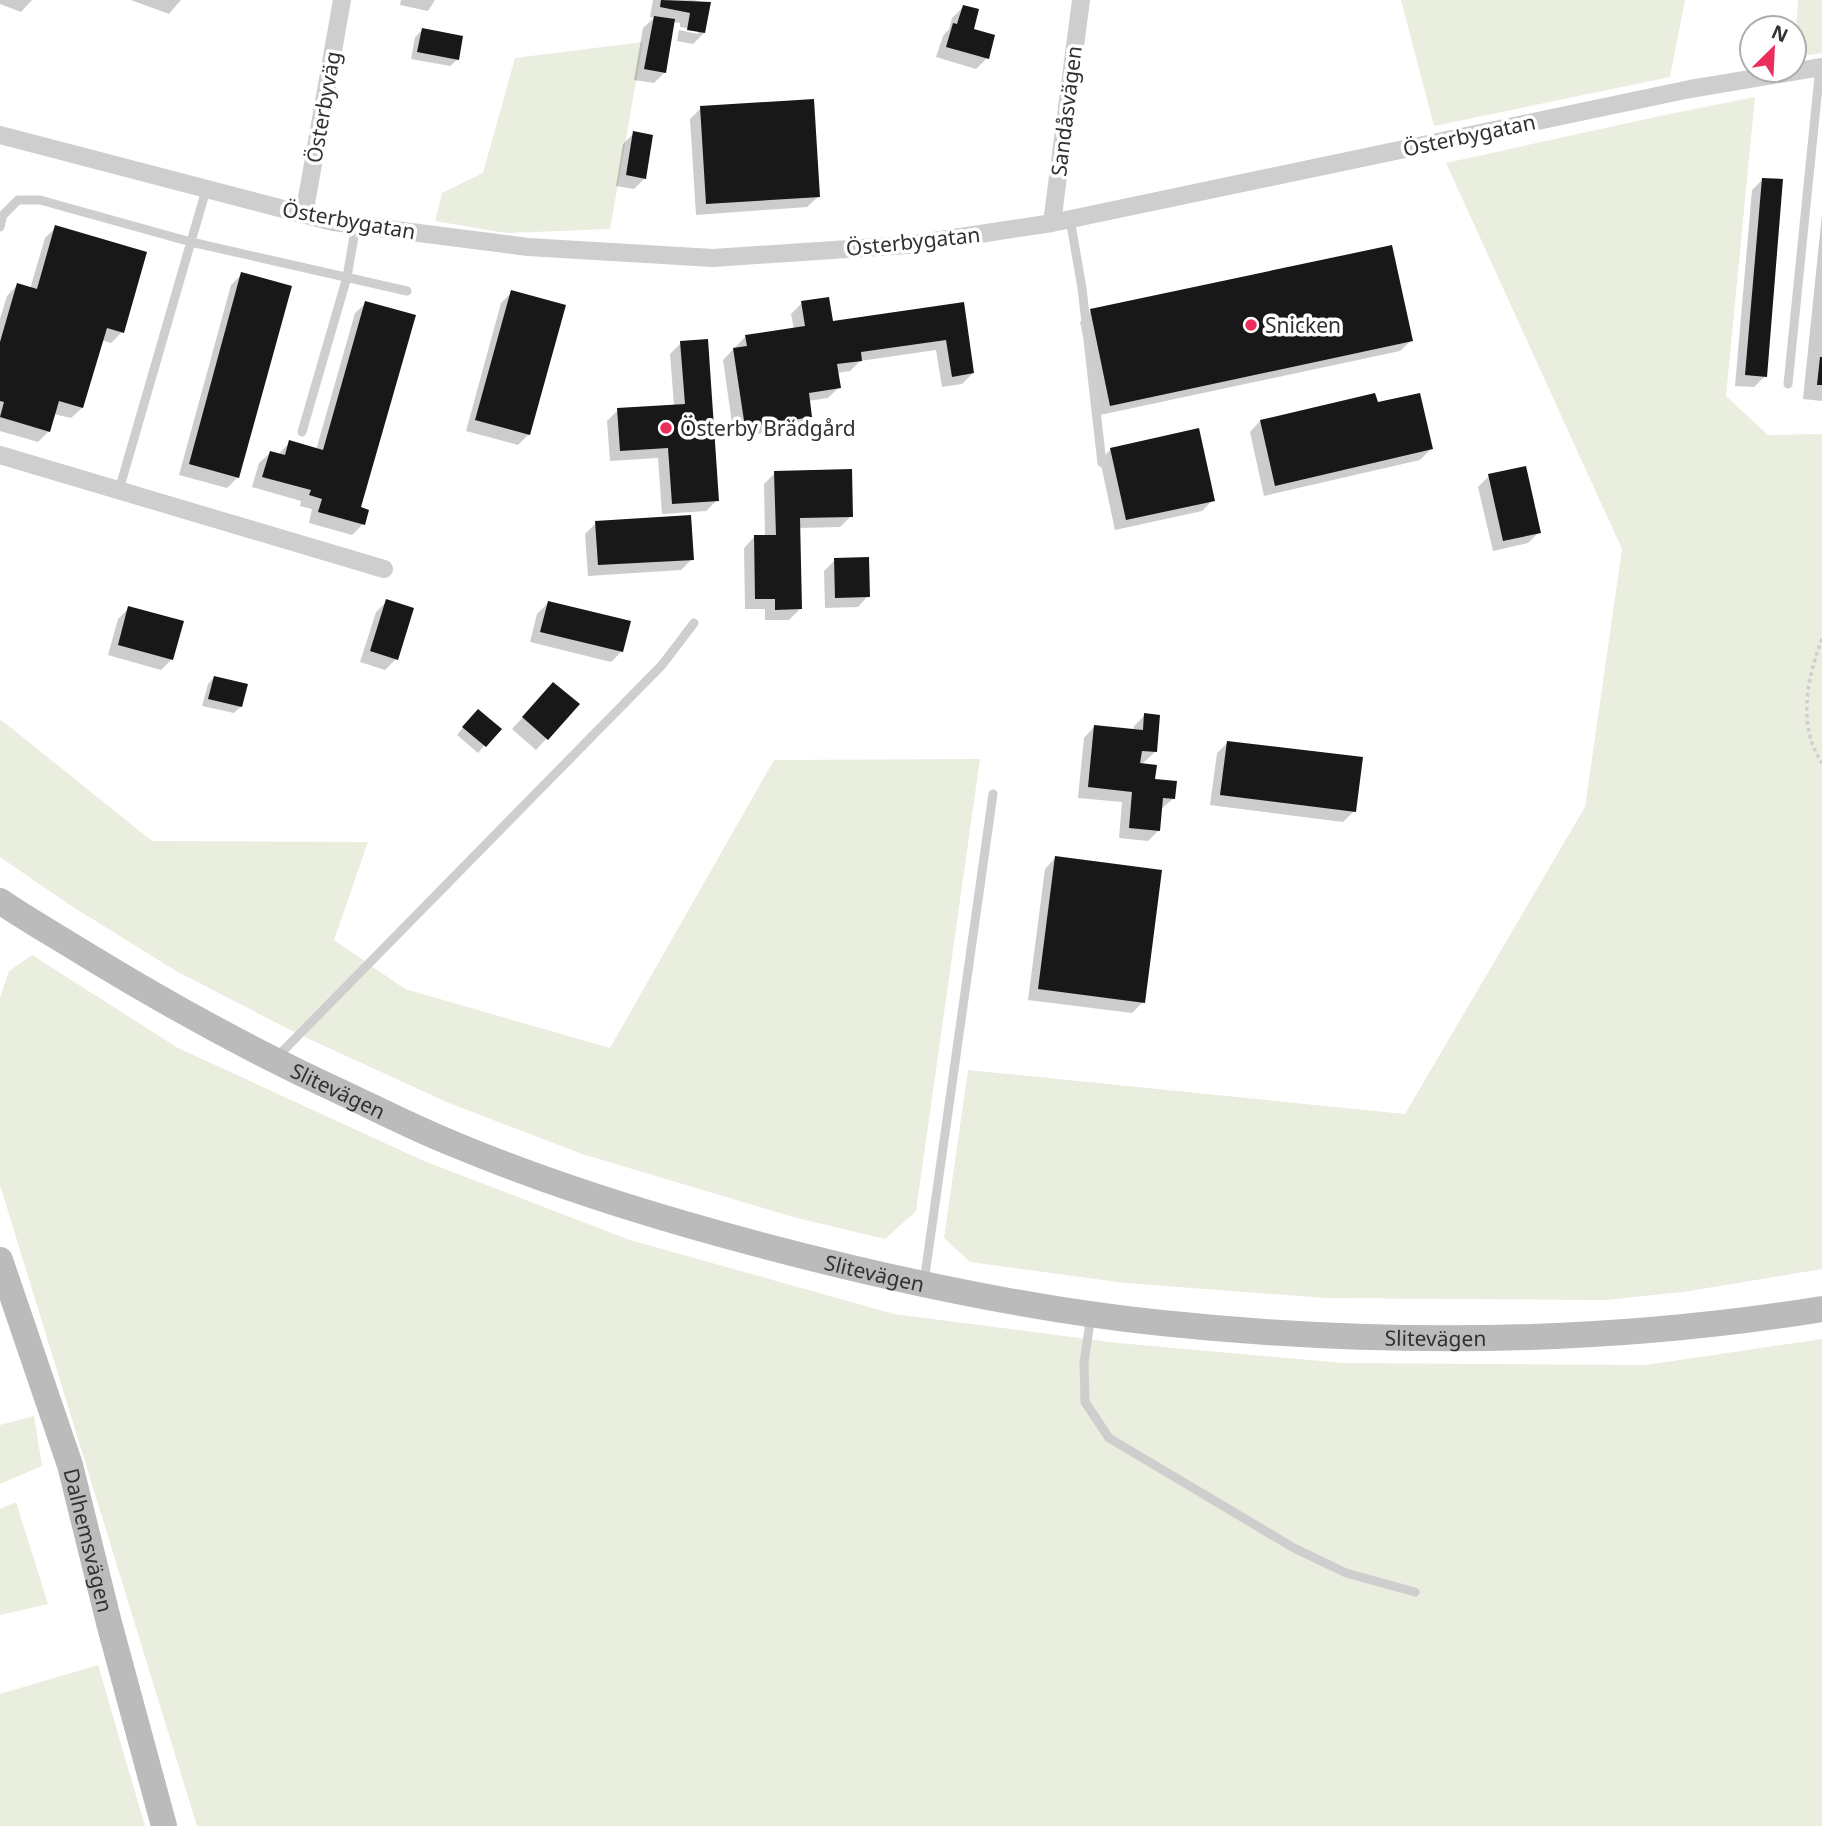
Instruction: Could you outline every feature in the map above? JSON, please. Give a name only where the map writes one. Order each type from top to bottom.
[{"type":"main road","name":"Slitevägen","points":[[3,912],[273,1061],[456,1145],[564,1186],[684,1225],[845,1268],[1091,1314],[1162,1323],[1301,1333],[1468,1338],[1598,1334],[1822,1309]]},
{"type":"main road","name":"Dalhemsvägen","points":[[0,1260],[70,1465],[164,1826]]},
{"type":"street","name":"Österbyväg","points":[[304,215],[342,0]]},
{"type":"street","name":"Sandåsvägen","points":[[1061,221],[1080,0]]},
{"type":"street","name":"Österbygatan","points":[[0,135],[304,215],[356,225],[528,247],[713,258],[908,245],[1061,221],[1690,89],[1821,67]]},
{"type":"street","points":[[0,454],[384,569]]},
{"type":"lane","points":[[1788,384],[1821,67]]},
{"type":"lane","points":[[120,490],[206,190]]},
{"type":"lane","points":[[0,227],[3,215],[18,200],[40,200],[191,242],[407,291]]},
{"type":"lane","points":[[1061,221],[1082,288],[1102,463]]},
{"type":"lane","points":[[302,432],[347,277],[356,225]]},
{"type":"lane","points":[[273,1061],[662,665],[694,623]]},
{"type":"lane","points":[[924,1284],[993,794]]},
{"type":"lane","points":[[1091,1314],[1084,1363],[1085,1402],[1109,1438],[1294,1548],[1346,1573],[1415,1592]]},
{"type":"path","points":[[1822,639],[1809,677],[1807,719],[1815,753],[1822,763]]},
{"type":"green space","points":[[1401,0],[1685,0],[1670,77],[1434,126]]},
{"type":"green space","points":[[1798,0],[1822,0],[1822,53],[1808,55],[1808,14],[1797,14]]},
{"type":"green space","points":[[643,42],[610,229],[506,233],[435,221],[442,193],[483,173],[515,58]]},
{"type":"green space","points":[[1755,97],[1726,396],[1768,435],[1822,434],[1822,1269],[1683,1292],[1605,1300],[1326,1298],[1125,1283],[970,1262],[944,1238],[968,1070],[1405,1114],[1585,807],[1622,549],[1446,163]]},
{"type":"green space","points":[[0,719],[152,841],[368,842],[334,940],[405,989],[610,1048],[774,760],[980,759],[916,1211],[885,1239],[797,1218],[582,1154],[449,1103],[298,1034],[176,971],[70,905],[0,857]]},
{"type":"green space","points":[[32,955],[178,1048],[424,1161],[630,1240],[894,1314],[1118,1343],[1344,1363],[1645,1365],[1822,1339],[1822,1826],[197,1826],[0,1185],[0,998],[9,971]]},
{"type":"green space","points":[[34,1416],[42,1466],[0,1484],[0,1425]]},
{"type":"green space","points":[[16,1502],[48,1604],[0,1615],[0,1509]]},
{"type":"green space","points":[[98,1665],[145,1826],[0,1826],[0,1694]]},
{"type":"building","points":[[661,0],[711,2],[705,33],[687,30],[690,13],[660,7]]},
{"type":"building","points":[[963,5],[979,9],[974,29],[995,35],[989,59],[946,47],[953,23],[957,24]]},
{"type":"building","points":[[654,16],[675,19],[666,73],[644,69]]},
{"type":"building","points":[[422,28],[463,36],[459,60],[417,52]]},
{"type":"building","points":[[814,99],[820,197],[706,204],[700,106]]},
{"type":"building","points":[[633,131],[653,135],[646,179],[626,175]]},
{"type":"building","points":[[1762,178],[1783,179],[1767,377],[1745,375]]},
{"type":"building","points":[[55,225],[147,252],[124,333],[107,328],[83,408],[59,401],[50,432],[0,417],[4,402],[0,401],[0,342],[17,283],[37,289]]},
{"type":"building","name":"Snicken","points":[[1392,245],[1413,341],[1110,406],[1090,309]]},
{"type":"building","points":[[241,272],[292,286],[239,478],[189,464]]},
{"type":"building","points":[[511,290],[566,305],[530,435],[475,420]]},
{"type":"building","points":[[829,297],[833,321],[964,302],[974,373],[952,377],[946,340],[861,352],[862,361],[837,364],[841,388],[809,393],[812,417],[745,427],[733,348],[747,346],[745,335],[805,326],[801,301]]},
{"type":"building","points":[[365,301],[416,315],[361,507],[369,510],[365,525],[318,512],[322,499],[309,495],[311,490],[262,477],[270,451],[285,455],[289,440],[323,450]]},
{"type":"building","name":"Österby Brädgård","points":[[708,339],[719,501],[672,504],[668,448],[620,451],[617,408],[685,404],[680,341]]},
{"type":"building","points":[[1820,357],[1822,385],[1817,385]]},
{"type":"building","points":[[1375,393],[1378,402],[1420,393],[1433,449],[1275,486],[1260,420]]},
{"type":"building","points":[[1199,428],[1215,501],[1126,520],[1110,448]]},
{"type":"building","points":[[1526,466],[1541,533],[1503,541],[1488,474]]},
{"type":"building","points":[[852,469],[853,517],[800,518],[802,609],[775,610],[775,599],[755,599],[754,535],[776,535],[774,471]]},
{"type":"building","points":[[691,515],[694,560],[598,565],[595,521]]},
{"type":"building","points":[[869,557],[870,597],[835,598],[834,558]]},
{"type":"building","points":[[386,599],[414,608],[398,660],[370,651]]},
{"type":"building","points":[[548,601],[631,621],[623,652],[540,632]]},
{"type":"building","points":[[128,606],[184,621],[173,660],[118,645]]},
{"type":"building","points":[[214,676],[248,684],[242,707],[208,699]]},
{"type":"building","points":[[553,682],[580,704],[548,740],[522,717]]},
{"type":"building","points":[[478,709],[502,729],[486,747],[462,727]]},
{"type":"building","points":[[1144,713],[1160,715],[1157,752],[1142,751],[1140,763],[1157,765],[1155,779],[1177,781],[1175,799],[1163,798],[1160,831],[1129,828],[1132,792],[1088,787],[1094,725],[1143,730]]},
{"type":"building","points":[[1227,741],[1363,757],[1356,812],[1220,795]]},
{"type":"building","points":[[1055,856],[1162,870],[1145,1003],[1038,989]]},
{"type":"place","name":"Snicken","points":[[1251,325]]},
{"type":"place","name":"Österby Brädgård","points":[[666,428]]}]
